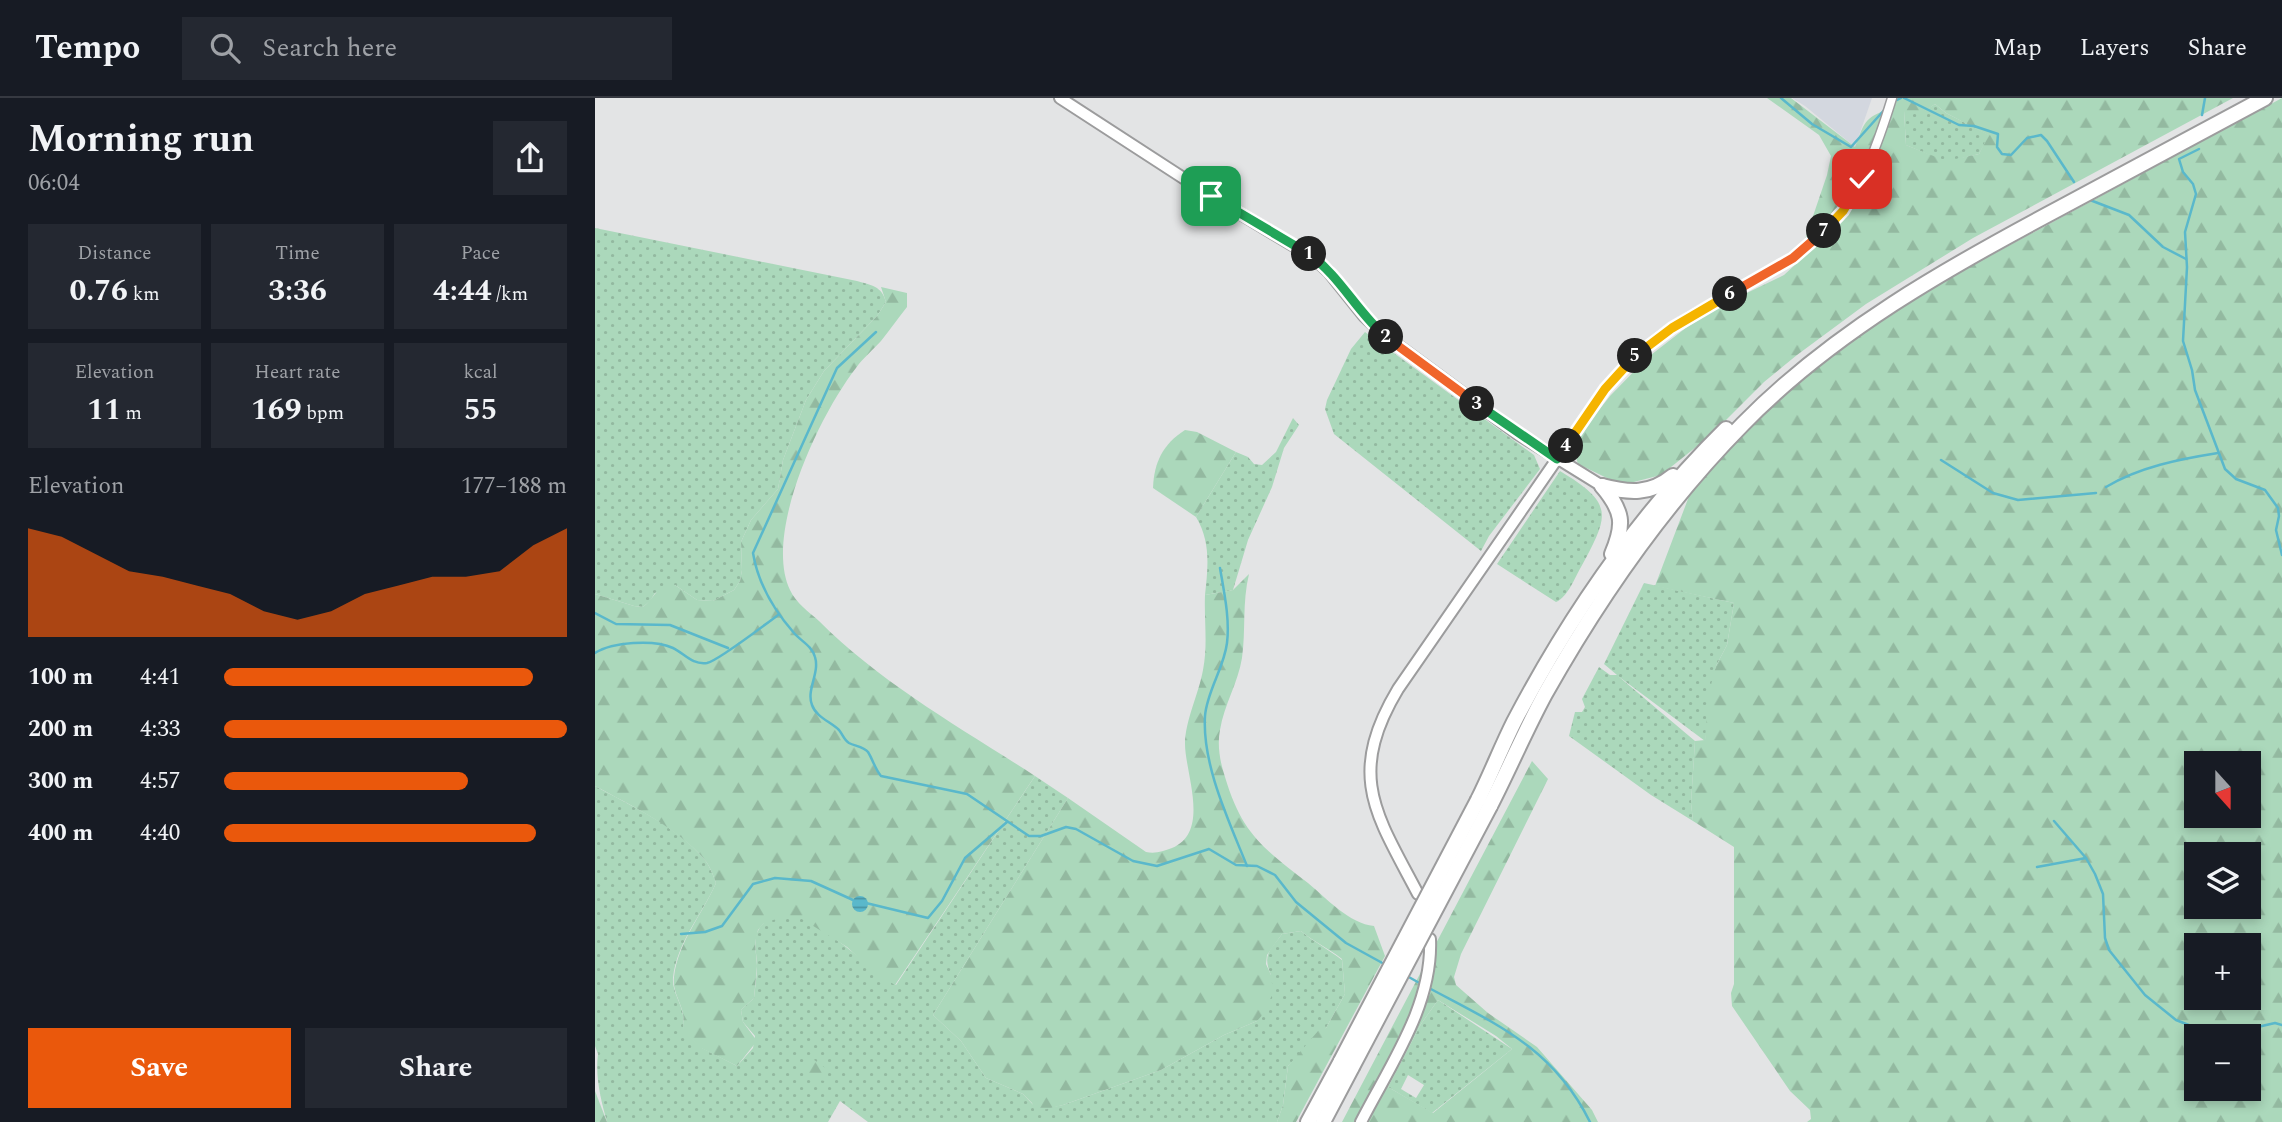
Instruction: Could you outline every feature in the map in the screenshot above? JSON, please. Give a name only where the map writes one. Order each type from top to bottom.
[{"type":"highway","points":[[1484,803],[1533,689],[1602,577],[1647,516],[1705,450],[1766,390],[1802,360],[1892,295],[1976,244],[2248,98]]},
{"type":"highway","points":[[1308,1122],[1346,1064],[1544,695],[1613,585],[1695,477],[1744,423],[1807,366],[1874,316],[1945,272],[2265,98]]},
{"type":"highway","points":[[1602,486],[1629,492],[1656,487],[1705,450]]},
{"type":"highway","points":[[1602,486],[1617,506],[1621,522],[1618,540],[1602,577]]},
{"type":"highway","points":[[1323,1122],[1346,1064]]},
{"type":"street","points":[[1060,98],[1211,196],[1314,258],[1385,336],[1518,435],[1602,486]]},
{"type":"street","points":[[1417,894],[1387,838],[1375,807],[1371,772],[1378,728],[1398,689],[1605,389],[1642,349],[1672,328],[1774,270],[1817,239],[1843,211],[1862,179],[1892,98]]},
{"type":"street","points":[[1361,1122],[1421,1002],[1429,968],[1430,939]]},
{"type":"shaded area","points":[[1792,98],[1872,98],[1855,147]]},
{"type":"green space","points":[[1767,98],[1791,98],[1855,147],[1868,120],[1894,107],[1897,98],[2233,98],[1973,238],[1866,304],[1764,382],[1711,435],[1661,475],[1626,484],[1578,464],[1575,454],[1577,442],[1588,424],[1610,396],[1647,358],[1687,327],[1724,304],[1784,275],[1797,263],[1831,156],[1819,135]],"holes":[[[1935,104],[1946,113],[1988,135],[1979,154],[1946,161],[1906,145],[1904,111],[1925,111]]]},
{"type":"green space","points":[[2282,98],[2282,1122],[1807,1122],[1811,1119],[1810,1110],[1790,1091],[1732,1006],[1734,847],[1693,821],[1691,803],[1695,741],[1705,740],[1708,696],[1716,666],[1727,645],[1734,603],[1655,586],[1691,491],[1749,428],[1811,372],[1879,322],[1949,278]]},
{"type":"green space","points":[[1935,104],[1946,113],[1989,135],[1979,154],[1946,162],[1906,145],[1904,111],[1924,111]]},
{"type":"green space","points":[[595,228],[857,281],[879,289],[886,302],[877,316],[824,371],[806,400],[783,460],[778,489],[751,520],[741,542],[740,581],[734,590],[713,601],[697,600],[675,585],[655,593],[643,607],[595,594]]},
{"type":"green space","points":[[881,287],[907,293],[907,307],[842,388],[812,443],[799,475],[784,538],[784,566],[790,590],[803,607],[869,665],[923,704],[1035,776],[895,985],[874,972],[847,947],[802,919],[781,917],[763,924],[758,930],[755,943],[757,966],[754,998],[741,1010],[743,1022],[757,1041],[737,1066],[701,1048],[683,1031],[683,1014],[674,987],[680,952],[716,883],[710,868],[693,848],[667,827],[595,786],[595,594],[643,607],[668,583],[697,600],[713,601],[734,590],[740,581],[742,570],[741,542],[751,520],[778,489],[783,460],[806,400],[824,371],[877,316],[886,302]]},
{"type":"green space","points":[[1365,332],[1534,455],[1540,469],[1489,536],[1481,551],[1334,434],[1325,409],[1327,400],[1351,349]]},
{"type":"green space","points":[[1293,418],[1299,425],[1284,448],[1272,487],[1248,540],[1233,590],[1205,595],[1206,545],[1196,517],[1236,452],[1248,457],[1254,464],[1262,465],[1276,452]]},
{"type":"green space","points":[[1185,430],[1197,432],[1236,452],[1196,517],[1153,488],[1155,470],[1161,454],[1177,435]]},
{"type":"green space","points":[[1560,471],[1590,493],[1602,512],[1597,535],[1590,549],[1568,591],[1556,602],[1497,564]]},
{"type":"green space","points":[[1249,574],[1242,658],[1219,736],[1223,771],[1239,813],[1256,838],[1278,860],[1339,909],[1356,921],[1374,926],[1385,956],[1296,1122],[1277,1122],[1283,1105],[1288,1066],[1318,1031],[1326,1028],[1345,994],[1342,959],[1301,931],[1282,934],[1267,955],[1266,964],[1271,975],[1273,992],[1265,1012],[1257,1021],[1224,1035],[1161,1070],[1063,1105],[1035,1112],[1032,1103],[1023,1094],[986,1078],[961,1041],[933,1015],[1068,798],[1146,852],[1166,850],[1184,840],[1193,816],[1185,744],[1204,661],[1205,595],[1233,590]]},
{"type":"green space","points":[[1644,583],[1734,603],[1727,645],[1716,666],[1705,741],[1618,676],[1695,741],[1691,803],[1693,821],[1651,795],[1569,736],[1575,712],[1582,712],[1585,707],[1582,699],[1599,667],[1610,675],[1617,675],[1604,664]]},
{"type":"green space","points":[[1532,761],[1548,779],[1461,954],[1454,977],[1456,985],[1488,1013],[1537,1047],[1592,1110],[1598,1122],[1342,1122]],"holes":[[[1438,1000],[1512,1049],[1433,1113],[1388,1087],[1421,1024]]]},
{"type":"green space","points":[[1035,776],[1068,798],[933,1015],[961,1041],[986,1078],[1023,1094],[1038,1110],[1063,1105],[1161,1070],[1224,1035],[1257,1021],[1271,975],[1267,957],[1282,934],[1301,931],[1342,960],[1345,994],[1326,1028],[1288,1066],[1283,1105],[1277,1122],[868,1122],[840,1101],[828,1122],[607,1122],[599,1088],[598,1054],[595,1046],[595,786],[681,836],[710,868],[716,883],[679,952],[673,983],[682,1010],[684,1031],[702,1048],[737,1066],[753,1048],[755,1036],[743,1022],[741,1010],[754,998],[757,970],[755,947],[762,924],[779,917],[803,919],[827,933],[896,985]]},
{"type":"green space","points":[[1438,1000],[1512,1049],[1432,1113],[1388,1087],[1421,1024]],"holes":[[[1408,1075],[1424,1085],[1416,1098],[1401,1089]]]},
{"type":"green space","points":[[810,1057],[824,1067],[828,1075],[826,1081],[812,1079],[805,1068],[805,1061]]},
{"type":"green space","points":[[595,1091],[607,1122],[595,1122]]},
{"type":"water","points":[[857,896],[863,896],[868,904],[866,910],[857,912],[852,907],[852,901]]},
{"type":"waterway","points":[[1781,98],[1812,124],[1851,147],[1886,108]]},
{"type":"waterway","points":[[1897,100],[1901,98]]},
{"type":"waterway","points":[[1904,98],[1959,125],[1974,126],[1998,134],[1997,147],[2002,154],[2011,155],[2027,138],[2041,135],[2074,182]]},
{"type":"waterway","points":[[2202,115],[2205,98]]},
{"type":"waterway","points":[[2199,149],[2179,159],[2196,194],[2185,232],[2187,267],[2183,341],[2195,390],[2225,469],[2236,479],[2265,490],[2278,508],[2276,530],[2282,555]]},
{"type":"waterway","points":[[2090,200],[2129,215],[2163,247],[2186,259]]},
{"type":"waterway","points":[[876,332],[837,368],[753,553],[763,586],[779,615],[814,653],[816,669],[811,699],[817,713],[839,730],[847,742],[866,750],[881,776],[967,794],[1029,836],[1041,836],[1066,827],[1076,829],[1133,861],[1157,866],[1209,849],[1236,865],[1257,866],[1275,875],[1296,902],[1346,943],[1386,965]]},
{"type":"waterway","points":[[2106,487],[2146,469],[2218,453]]},
{"type":"waterway","points":[[1941,460],[1993,493],[2018,500],[2096,493]]},
{"type":"waterway","points":[[1220,568],[1228,634],[1223,661],[1206,707],[1205,735],[1218,792],[1247,866]]},
{"type":"waterway","points":[[595,613],[616,624],[670,625],[728,648]]},
{"type":"waterway","points":[[595,653],[622,644],[655,643],[673,648],[697,662],[707,663],[778,615]]},
{"type":"waterway","points":[[2054,821],[2086,858],[2095,874],[2103,894],[2105,938],[2109,950],[2145,995],[2176,1020],[2204,1031],[2240,1031],[2275,1023],[2282,1025]]},
{"type":"waterway","points":[[866,903],[928,918],[942,901],[965,858],[1007,822]]},
{"type":"waterway","points":[[2037,867],[2086,858]]},
{"type":"waterway","points":[[681,934],[705,932],[722,926],[753,884],[775,878],[811,881],[853,900]]},
{"type":"waterway","points":[[1407,976],[1423,985]]},
{"type":"waterway","points":[[1429,988],[1501,1027],[1541,1057],[1559,1075],[1590,1122]]},
{"type":"route","points":[[1211,196],[1314,258],[1385,336],[1518,435],[1557,459],[1605,389],[1642,349],[1703,309],[1793,258],[1817,239],[1843,211],[1862,179]]}]
